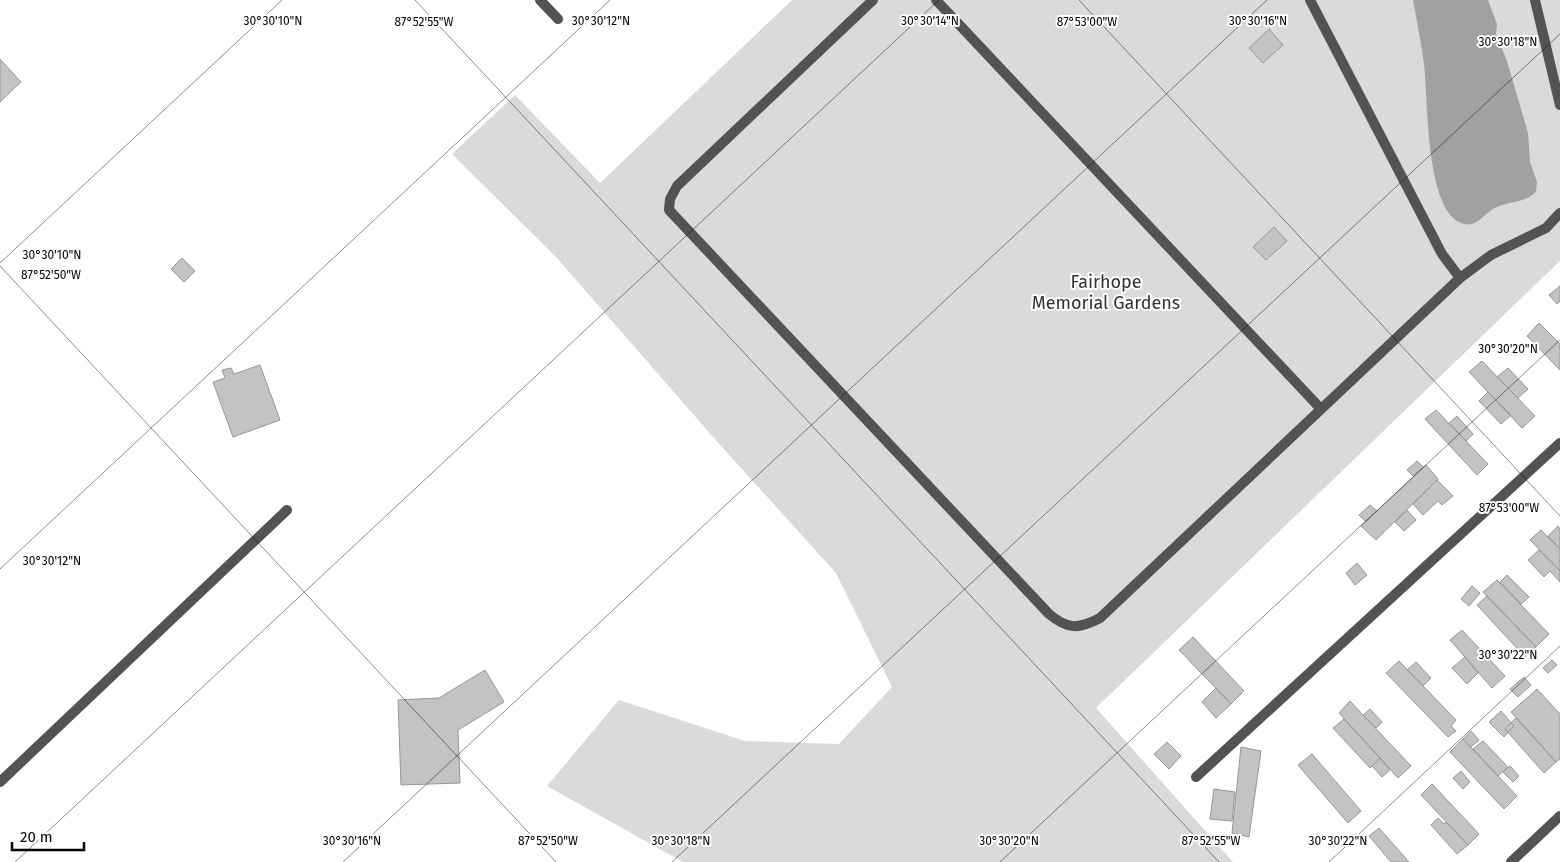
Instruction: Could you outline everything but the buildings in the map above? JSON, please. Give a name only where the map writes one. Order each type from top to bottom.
[{"type":"street","points":[[540,0],[558,19]]},
{"type":"street","points":[[873,0],[677,186],[670,199],[669,210],[1048,614],[1060,623],[1082,627],[1100,618],[1460,278],[1491,255],[1546,228],[1560,213]]},
{"type":"street","points":[[936,0],[1321,409]]},
{"type":"street","points":[[1310,0],[1442,254],[1460,278]]},
{"type":"street","points":[[1535,0],[1560,105]]},
{"type":"street","points":[[1196,777],[1560,443]]},
{"type":"street","points":[[0,782],[287,510]]},
{"type":"street","points":[[1510,862],[1560,816]]},
{"type":"green space","name":"Fairhope Memorial Gardens","points":[[792,0],[1560,0],[1560,261],[1096,708],[1233,862],[683,862],[547,786],[619,700],[745,741],[839,744],[892,687],[836,573],[713,437],[557,258],[452,154],[515,95],[600,183]]},
{"type":"shaded area","points":[[1413,0],[1488,0],[1497,24],[1496,34],[1507,61],[1528,133],[1530,162],[1537,182],[1536,192],[1527,198],[1493,209],[1472,224],[1461,223],[1449,214],[1441,197],[1435,175],[1430,151],[1424,64]]}]
